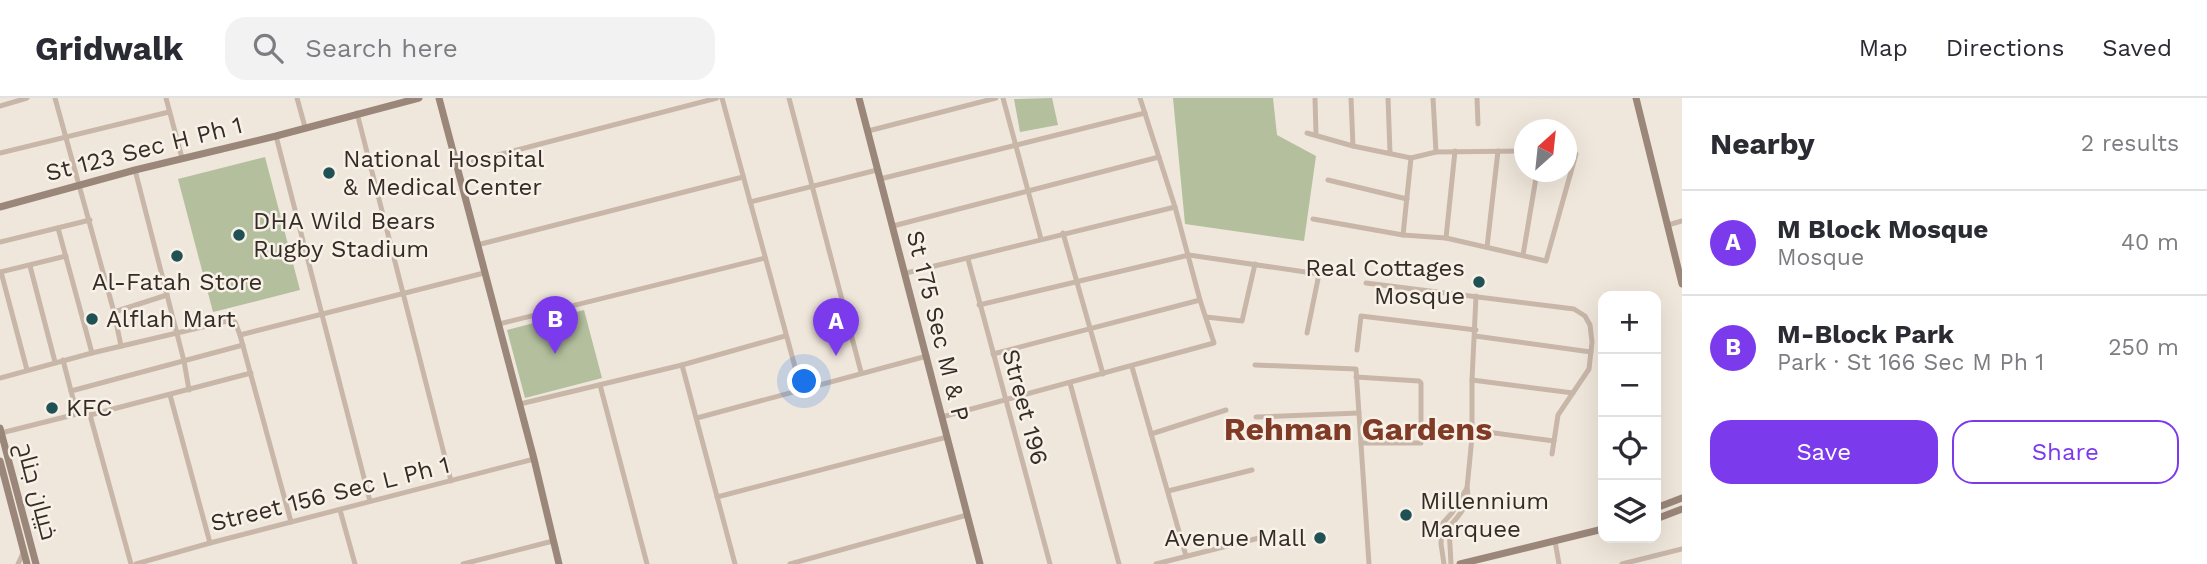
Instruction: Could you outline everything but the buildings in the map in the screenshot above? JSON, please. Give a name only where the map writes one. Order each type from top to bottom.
[{"type":"street","points":[[0,106],[27,98]]},
{"type":"street","points":[[55,98],[90,220],[121,346]]},
{"type":"street","points":[[166,98],[182,158]]},
{"type":"street","points":[[297,98],[305,127]]},
{"type":"street","name":"St 123 Sec H Ph 1","points":[[0,206],[419,98]]},
{"type":"street","points":[[439,98],[520,404],[559,564]]},
{"type":"street","points":[[456,166],[720,98],[800,389]]},
{"type":"street","points":[[789,98],[861,372]]},
{"type":"street","name":"St 175 Sec M & P","points":[[859,98],[980,564]]},
{"type":"street","points":[[868,131],[996,98]]},
{"type":"street","points":[[1003,98],[1041,239]]},
{"type":"street","points":[[942,417],[1214,343],[1140,98]]},
{"type":"street","points":[[1315,98],[1316,134]]},
{"type":"street","points":[[1351,98],[1353,146]]},
{"type":"street","points":[[1388,98],[1390,153]]},
{"type":"street","points":[[1433,98],[1436,152]]},
{"type":"street","points":[[1477,98],[1478,124]]},
{"type":"street","points":[[1636,98],[1682,284]]},
{"type":"street","points":[[0,153],[169,112]]},
{"type":"street","points":[[357,113],[451,481]]},
{"type":"street","points":[[880,179],[1145,113]]},
{"type":"street","points":[[1307,133],[1411,158],[1436,152],[1514,151]]},
{"type":"street","points":[[276,136],[370,501]]},
{"type":"street","points":[[1446,238],[1455,151]]},
{"type":"street","points":[[1487,247],[1497,151]]},
{"type":"street","points":[[892,226],[1158,157]]},
{"type":"street","points":[[1403,234],[1411,158]]},
{"type":"street","points":[[135,170],[189,390]]},
{"type":"street","points":[[750,202],[877,170]]},
{"type":"street","points":[[477,245],[743,177]]},
{"type":"street","points":[[1328,180],[1407,198]]},
{"type":"street","points":[[1523,256],[1535,182]]},
{"type":"street","points":[[1312,219],[1446,238],[1545,262],[1568,182]]},
{"type":"street","points":[[906,273],[1175,207]]},
{"type":"street","points":[[0,242],[90,220]]},
{"type":"street","points":[[1668,225],[1682,221]]},
{"type":"street","points":[[58,228],[92,353]]},
{"type":"street","points":[[1063,233],[1103,374]]},
{"type":"street","points":[[979,305],[1189,255],[1318,274],[1307,333]]},
{"type":"street","points":[[27,370],[0,272],[66,256]]},
{"type":"street","points":[[499,324],[765,258]]},
{"type":"street","name":"Street 196","points":[[968,259],[1050,564]]},
{"type":"street","points":[[1206,317],[1242,321],[1255,264]]},
{"type":"street","points":[[30,266],[55,362]]},
{"type":"street","points":[[240,335],[484,273]]},
{"type":"street","points":[[1366,283],[1574,309],[1585,316],[1590,325],[1589,369],[1558,415],[1552,454]]},
{"type":"street","points":[[114,312],[167,295]]},
{"type":"street","points":[[1451,564],[1449,527],[1462,511],[1469,494],[1467,488],[1472,430],[1476,296]]},
{"type":"street","points":[[992,354],[1200,300]]},
{"type":"street","points":[[1357,350],[1360,316],[1591,352]]},
{"type":"street","points":[[0,378],[176,332],[228,320],[235,322],[291,522]]},
{"type":"street","points":[[520,404],[682,365],[785,336]]},
{"type":"street","points":[[71,391],[243,345]]},
{"type":"street","points":[[697,418],[927,356]]},
{"type":"street","points":[[63,360],[77,414]]},
{"type":"street","points":[[682,365],[734,564]]},
{"type":"street","points":[[1255,365],[1356,369],[1369,564]]},
{"type":"street","points":[[1132,367],[1186,556]]},
{"type":"street","points":[[1,430],[77,414],[90,415],[251,373]]},
{"type":"street","points":[[1356,377],[1421,383],[1421,443],[1361,443]]},
{"type":"street","points":[[1472,380],[1573,393]]},
{"type":"street","points":[[1070,383],[1119,564]]},
{"type":"street","points":[[600,385],[647,564]]},
{"type":"street","points":[[170,395],[210,542]]},
{"type":"street","points":[[1151,433],[1226,410]]},
{"type":"street","points":[[1256,417],[1359,413]]},
{"type":"street","points":[[90,415],[133,564]]},
{"type":"street","name":"خیبان جناح","points":[[1,430],[36,564]]},
{"type":"street","points":[[1472,430],[1554,440]]},
{"type":"street","points":[[717,497],[947,437]]},
{"type":"street","name":"Street 156 Sec L Ph 1","points":[[133,564],[534,459]]},
{"type":"street","name":"خیبان جناح","points":[[0,461],[27,564]]},
{"type":"street","points":[[1168,491],[1252,470]]},
{"type":"street","points":[[1444,564],[1442,524],[1467,488]]},
{"type":"street","points":[[1661,506],[1681,497]]},
{"type":"street","points":[[1661,517],[1682,509]]},
{"type":"street","points":[[340,510],[355,564]]},
{"type":"street","points":[[1670,514],[1682,517]]},
{"type":"street","points":[[790,564],[967,515]]},
{"type":"street","points":[[1460,564],[1598,530]]},
{"type":"street","points":[[1156,564],[1259,538]]},
{"type":"street","points":[[463,564],[553,541]]},
{"type":"street","points":[[1555,541],[1559,564]]},
{"type":"street","points":[[1622,564],[1682,549]]},
{"type":"street","points":[[18,564],[24,551]]},
{"type":"green space","points":[[1052,98],[1058,125],[1020,132],[1014,99]]},
{"type":"green space","points":[[1173,98],[1273,98],[1277,135],[1316,156],[1304,241],[1185,224]]},
{"type":"green space","name":"DHA Wild Bears Rugby Stadium","points":[[265,157],[300,290],[213,312],[178,179]]},
{"type":"green space","points":[[584,310],[602,378],[525,398],[507,330]]},
{"type":"place","name":"National Hospital & Medical Center","points":[[329,173]]},
{"type":"place","name":"DHA Wild Bears Rugby Stadium","points":[[239,235]]},
{"type":"place","name":"Al-Fatah Store","points":[[177,256]]},
{"type":"place","name":"Real Cottages Mosque","points":[[1479,282]]},
{"type":"place","name":"Alflah Mart","points":[[92,319]]},
{"type":"place","name":"M-Block Park","points":[[555,354]]},
{"type":"place","name":"M Block Mosque","points":[[836,356]]},
{"type":"place","name":"KFC","points":[[52,408]]},
{"type":"place","name":"Millennium Marquee","points":[[1406,515]]},
{"type":"place","name":"Avenue Mall","points":[[1320,538]]},
{"type":"district","name":"Rehman Gardens","points":[[1358,429]]}]
